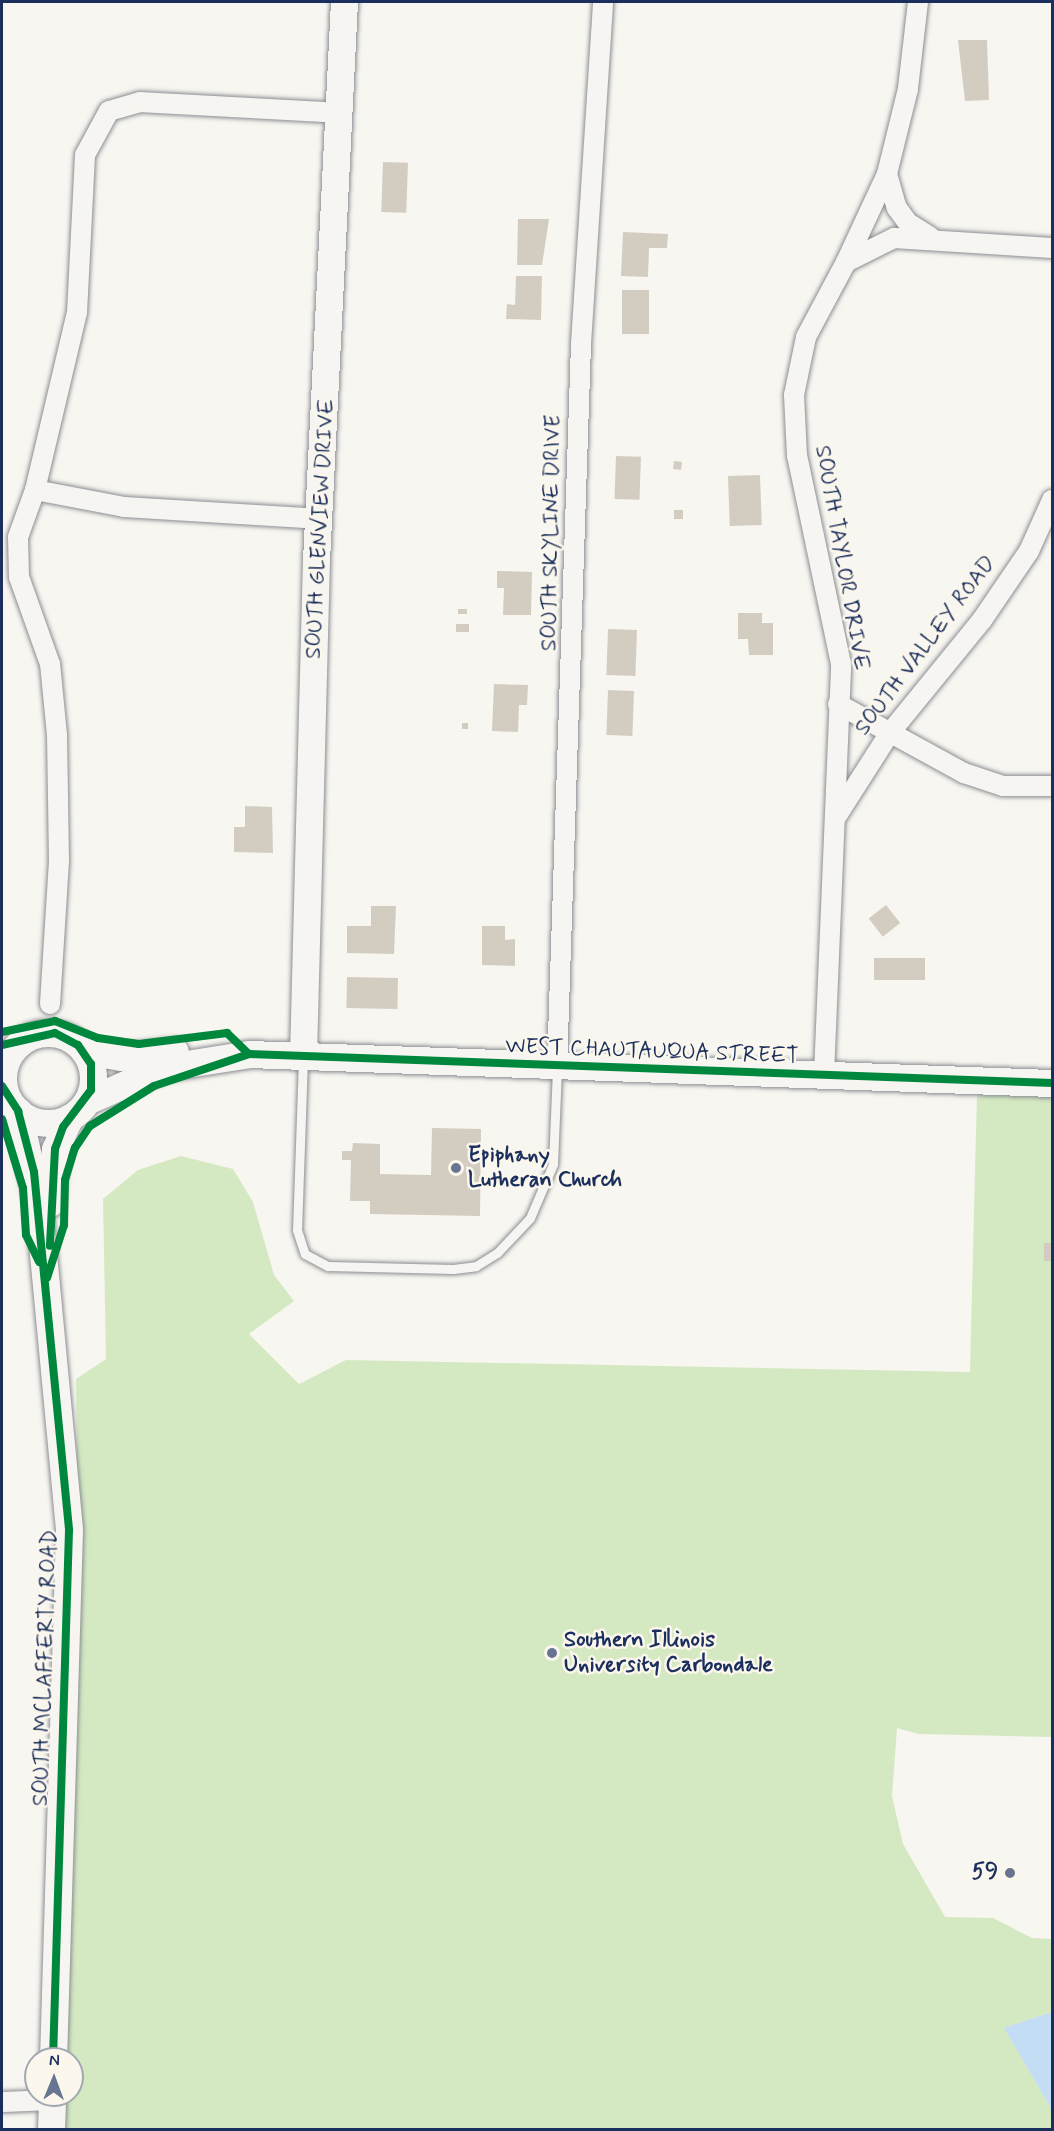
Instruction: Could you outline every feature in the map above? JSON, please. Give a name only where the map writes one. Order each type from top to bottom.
[{"type":"street","name":"SOUTH GLENVIEW DRIVE","points":[[303,1056],[318,519],[342,113],[344,2]]},
{"type":"street","name":"SOUTH SKYLINE DRIVE","points":[[557,1067],[581,344],[603,2]]},
{"type":"street","points":[[918,2],[908,89],[887,174],[897,208],[908,223],[930,237]]},
{"type":"street","points":[[50,1004],[59,861],[57,735],[50,664],[19,577],[18,537],[35,490],[77,313],[86,154],[109,111],[140,102],[342,113]]},
{"type":"street","name":"SOUTH TAYLOR DRIVE","points":[[824,1075],[841,664],[797,456],[794,395],[806,337],[846,262],[887,174]]},
{"type":"street","points":[[846,262],[894,238],[930,237],[1053,248]]},
{"type":"street","points":[[35,490],[124,507],[318,519]]},
{"type":"street","name":"SOUTH VALLEY ROAD","points":[[835,819],[889,734],[982,620],[1029,551],[1053,500]]},
{"type":"street","points":[[838,704],[889,734],[964,773],[1003,786],[1053,786]]},
{"type":"street","name":"WEST CHAUTAUQUA STREET","points":[[249,1054],[161,1068],[44,1123],[8,1095],[6,1063],[11,1043],[55,1034],[84,1051],[120,1057],[211,1049],[249,1054],[557,1067],[1053,1083]]},
{"type":"street","points":[[78,1109],[93,1078],[84,1051]]},
{"type":"street","name":"SOUTH MCLAFFERTY ROAD","points":[[8,1095],[34,1172],[47,1278],[69,1530],[53,2047]]},
{"type":"street","name":"SOUTH MCLAFFERTY ROAD","points":[[47,1278],[53,1159],[78,1109]]},
{"type":"street","points":[[2,2102],[24,2100]]},
{"type":"street","points":[[51,2130],[52,2107]]},
{"type":"lane","points":[[303,1056],[297,1230],[305,1254],[328,1266],[453,1269],[476,1266],[497,1253],[530,1218],[553,1164],[557,1067]]},
{"type":"green space","name":"Southern Illinois University Carbondale","points":[[977,1092],[1052,1095],[1052,1737],[919,1734],[897,1728],[892,1796],[903,1844],[945,1917],[993,1918],[1032,1938],[1052,1939],[1052,2012],[1005,2028],[1052,2110],[1052,2129],[65,2130],[66,2107],[84,2107],[84,2047],[67,2047],[79,1622],[76,1379],[106,1359],[103,1199],[138,1170],[181,1156],[233,1169],[253,1202],[274,1275],[294,1301],[249,1334],[299,1384],[346,1360],[970,1372]]},
{"type":"water","points":[[1052,2012],[1052,2110],[1004,2028]]},
{"type":"building","points":[[958,40],[987,40],[989,100],[965,101]]},
{"type":"building","points":[[383,162],[408,163],[406,213],[381,212]]},
{"type":"building","points":[[518,219],[549,219],[542,265],[517,265]]},
{"type":"building","points":[[623,232],[668,234],[667,248],[649,248],[648,277],[621,276]]},
{"type":"building","points":[[516,276],[542,276],[541,320],[506,319],[507,304],[515,305]]},
{"type":"building","points":[[622,290],[649,290],[649,334],[622,334]]},
{"type":"building","points":[[616,456],[641,457],[639,500],[614,499]]},
{"type":"building","points":[[674,461],[682,462],[681,470],[673,469]]},
{"type":"building","points":[[760,475],[762,525],[730,526],[728,476]]},
{"type":"building","points":[[674,510],[683,510],[683,519],[674,519]]},
{"type":"building","points":[[497,571],[532,572],[531,615],[503,615],[504,588],[497,588]]},
{"type":"building","points":[[458,609],[467,609],[467,614],[458,614]]},
{"type":"building","points":[[738,613],[762,613],[762,623],[773,623],[773,655],[749,655],[748,639],[738,639]]},
{"type":"building","points":[[456,624],[469,624],[469,632],[456,632]]},
{"type":"building","points":[[608,629],[637,630],[635,676],[606,675]]},
{"type":"building","points":[[494,684],[528,685],[527,705],[519,705],[518,732],[492,731]]},
{"type":"building","points":[[608,690],[634,691],[632,736],[606,735]]},
{"type":"building","points":[[462,723],[468,723],[468,729],[462,729]]},
{"type":"building","points":[[245,806],[272,807],[273,853],[234,852],[234,827],[245,827]]},
{"type":"building","points":[[886,905],[900,923],[883,937],[869,919]]},
{"type":"building","points":[[371,906],[396,906],[394,954],[347,953],[347,926],[371,926]]},
{"type":"building","points":[[482,926],[505,926],[505,940],[515,939],[515,966],[482,965]]},
{"type":"building","points":[[874,958],[925,958],[925,980],[874,980]]},
{"type":"building","points":[[347,977],[398,978],[397,1009],[346,1008]]},
{"type":"building","name":"Epiphany Lutheran Church","points":[[432,1128],[481,1129],[480,1216],[370,1214],[370,1201],[350,1201],[351,1160],[342,1160],[342,1151],[352,1151],[353,1143],[380,1144],[380,1174],[431,1175]]},
{"type":"building","points":[[1044,1243],[1052,1243],[1052,1261],[1044,1261]]},
{"type":"cycle path","points":[[2,1032],[55,1021],[98,1038],[139,1044],[227,1033],[249,1054]]},
{"type":"cycle path","points":[[2,1045],[55,1033],[78,1045],[91,1064],[91,1090],[63,1127],[55,1149],[50,1246]]},
{"type":"cycle path","points":[[47,1278],[64,1225],[65,1180],[75,1148],[90,1126],[154,1086],[249,1054],[1052,1083]]},
{"type":"cycle path","points":[[2,1086],[18,1111],[34,1172],[69,1530],[53,2047]]},
{"type":"cycle path","points":[[2,1119],[23,1188],[26,1235],[39,1262]]},
{"type":"place","name":"Epiphany Lutheran Church","points":[[456,1168]]},
{"type":"place","name":"Southern Illinois University Carbondale","points":[[552,1653]]},
{"type":"place","name":"59","points":[[1010,1873]]}]
